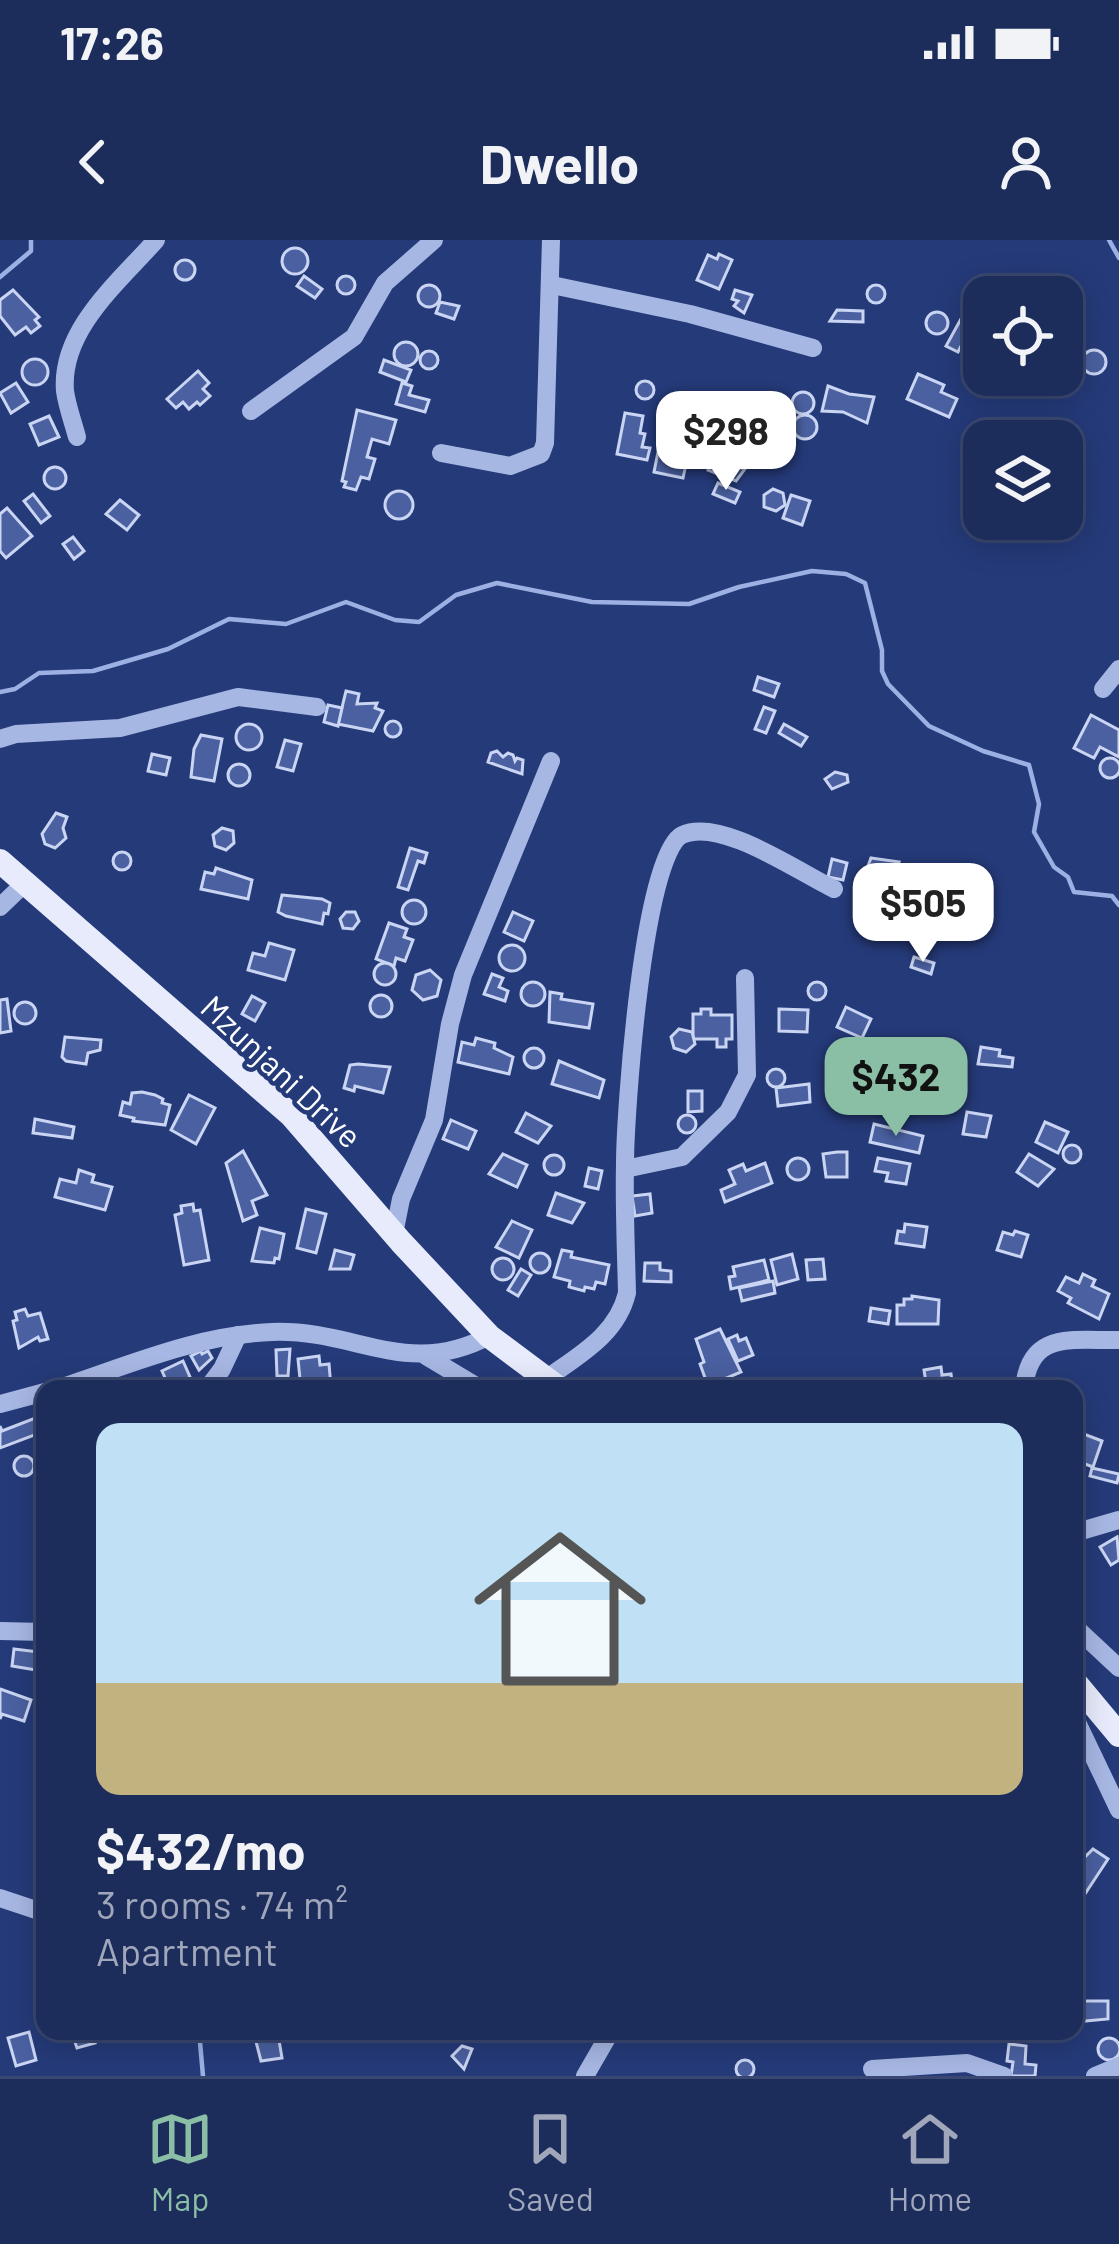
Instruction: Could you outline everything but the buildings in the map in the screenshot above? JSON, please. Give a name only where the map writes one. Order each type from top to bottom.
[{"type":"main road","name":"Mzunjani Drive","points":[[0,861],[291,1115],[489,1336],[548,1380]]},
{"type":"main road","points":[[1083,1692],[1119,1735]]},
{"type":"street","points":[[76,437],[65,393],[77,334],[155,240]]},
{"type":"street","points":[[251,411],[354,337],[385,284],[434,240]]},
{"type":"street","points":[[441,453],[510,466],[541,454],[551,240]]},
{"type":"street","points":[[552,285],[690,314],[813,348]]},
{"type":"street","points":[[1103,689],[1119,669]]},
{"type":"street","points":[[0,739],[120,728],[223,699],[317,706]]},
{"type":"street","points":[[394,1234],[400,1199],[434,1120],[450,1024],[464,975],[551,761]]},
{"type":"street","points":[[557,1380],[600,1340],[622,1311],[627,1293],[625,1168],[633,1053],[650,909],[663,860],[674,841],[703,832],[748,844],[834,890]]},
{"type":"street","points":[[0,907],[26,882]]},
{"type":"street","points":[[625,1168],[682,1156],[728,1112],[747,1076],[745,978]]},
{"type":"street","points":[[83,1380],[206,1339],[308,1333],[426,1356],[466,1380]]},
{"type":"street","points":[[214,1380],[238,1335]]},
{"type":"street","points":[[426,1356],[460,1349],[489,1336]]},
{"type":"street","points":[[1025,1380],[1026,1367],[1039,1349],[1061,1342],[1119,1340]]},
{"type":"street","points":[[0,1404],[36,1394]]},
{"type":"street","points":[[1083,1530],[1119,1520]]},
{"type":"street","points":[[0,1631],[36,1632]]},
{"type":"street","points":[[1083,1634],[1119,1668]]},
{"type":"street","points":[[1083,1734],[1119,1810]]},
{"type":"street","points":[[0,1898],[36,1910]]},
{"type":"street","points":[[585,2076],[606,2040]]},
{"type":"street","points":[[872,2069],[967,2063],[1004,2076]]},
{"type":"street","points":[[1095,2076],[1119,2066]]},
{"type":"waterway","points":[[0,277],[31,251],[31,240]]},
{"type":"waterway","points":[[1109,240],[1119,258]]},
{"type":"waterway","points":[[0,692],[15,689],[39,673],[93,671],[168,649],[229,619],[286,624],[346,602],[395,620],[419,622],[456,595],[497,583],[592,602],[689,604],[812,571],[846,574],[865,583],[888,684],[929,726],[983,751],[1029,765],[1039,804],[1034,832],[1054,867],[1068,877],[1074,892],[1112,896],[1119,905]]},
{"type":"waterway","points":[[200,2040],[203,2076]]}]
